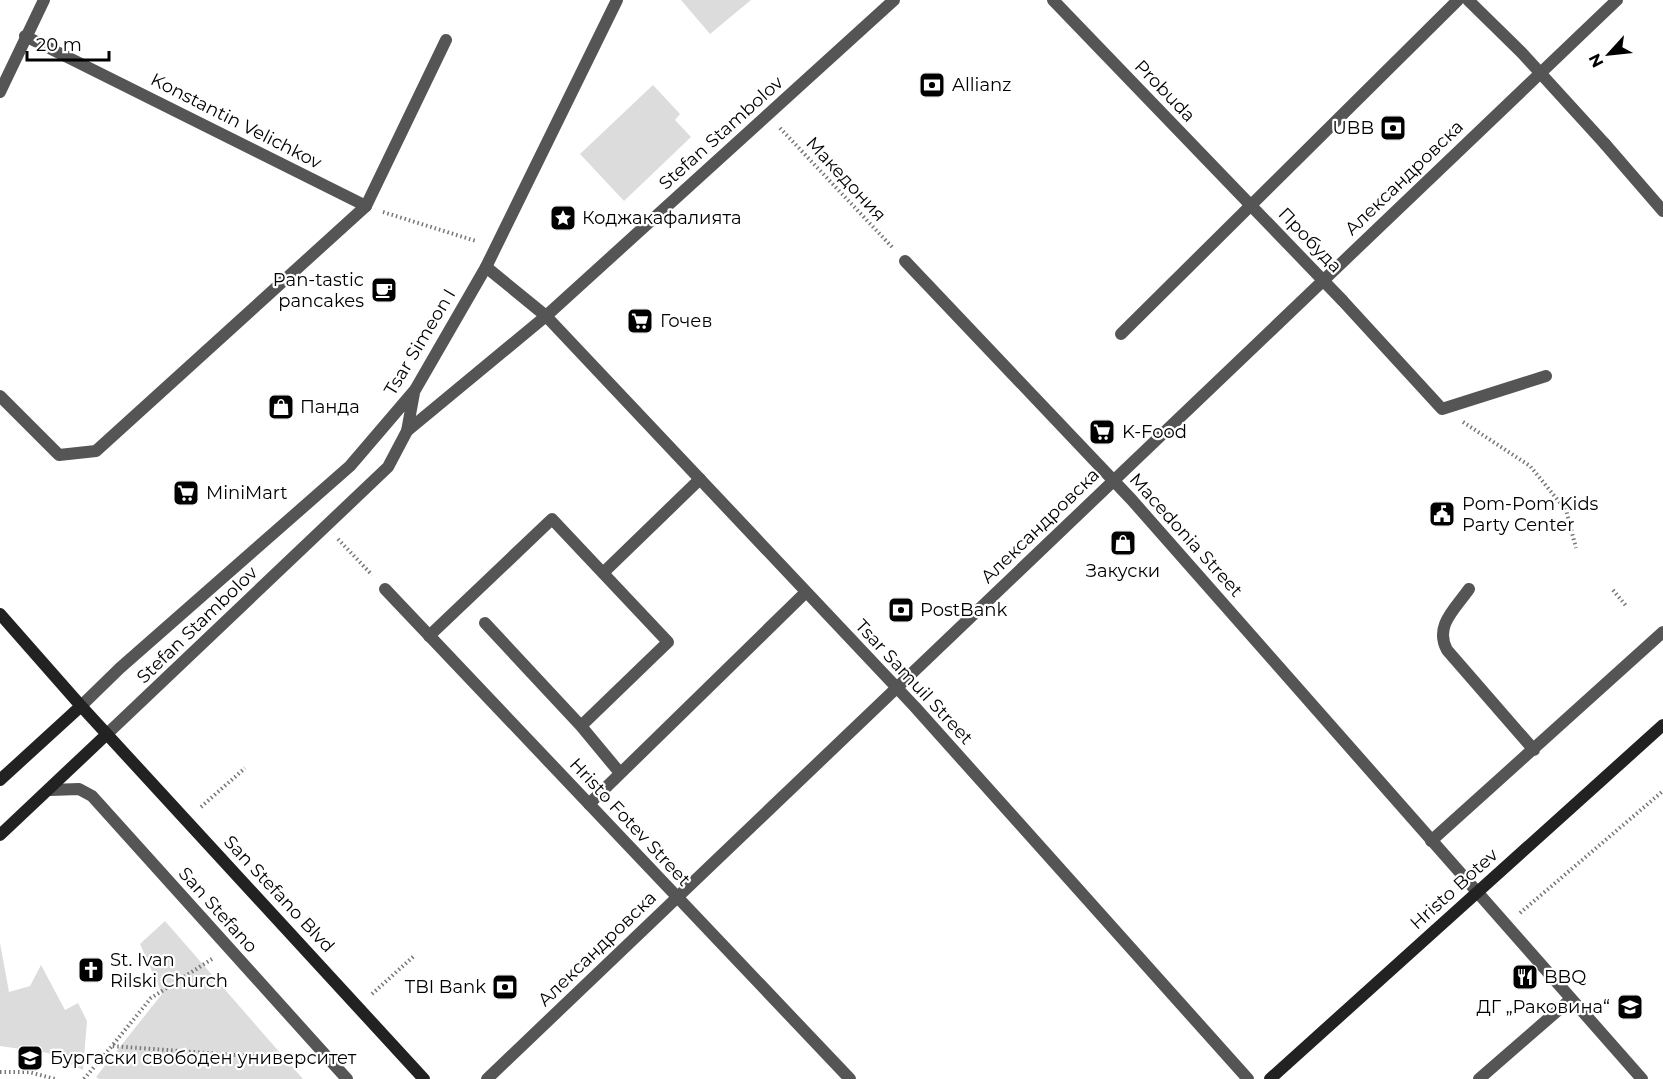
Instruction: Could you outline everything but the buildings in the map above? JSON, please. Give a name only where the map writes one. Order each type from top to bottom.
[{"type":"main road","points":[[0,614],[107,734]]},
{"type":"main road","points":[[0,780],[81,706]]},
{"type":"main road","name":"Hristo Botev","points":[[1270,1079],[1663,725]]},
{"type":"main road","name":"Stefan Stambolov","points":[[0,835],[107,734]]},
{"type":"main road","name":"San Stefano Blvd","points":[[107,734],[424,1079]]},
{"type":"street","points":[[0,92],[44,0]]},
{"type":"street","name":"Tsar Simeon I","points":[[81,706],[120,668],[350,466],[415,390],[486,267],[617,0]]},
{"type":"street","name":"Stefan Stambolov","points":[[407,431],[546,316],[894,0]]},
{"type":"street","name":"Probuda","points":[[1053,0],[1251,206]]},
{"type":"street","points":[[1120,334],[1458,0]]},
{"type":"street","points":[[1468,0],[1540,73],[1663,210]]},
{"type":"street","name":"Александровска","points":[[487,1079],[1617,0]]},
{"type":"street","name":"Konstantin Velichkov","points":[[25,36],[366,207]]},
{"type":"street","points":[[0,396],[58,455],[96,451],[366,207],[446,40]]},
{"type":"street","name":"Пробуда","points":[[1251,206],[1324,280],[1442,409]]},
{"type":"street","name":"Macedonia Street","points":[[905,261],[1113,481],[1476,893]]},
{"type":"street","name":"Tsar Samuil Street","points":[[486,267],[546,316],[805,593],[897,687],[1248,1079]]},
{"type":"street","points":[[1442,409],[1546,376]]},
{"type":"street","name":"Stefan Stambolov","points":[[107,734],[388,467],[407,431],[415,390]]},
{"type":"street","points":[[603,573],[700,479]]},
{"type":"street","points":[[429,636],[552,519],[668,642],[580,726]]},
{"type":"street","name":"Hristo Fotev Street","points":[[385,589],[850,1079]]},
{"type":"street","points":[[1469,589],[1442,625],[1442,640],[1447,650],[1534,750]]},
{"type":"street","points":[[589,804],[805,593]]},
{"type":"street","points":[[485,622],[620,773]]},
{"type":"street","points":[[1431,841],[1663,632]]},
{"type":"street","name":"San Stefano","points":[[50,790],[79,789],[92,796],[347,1079]]},
{"type":"street","points":[[1476,893],[1642,1079]]},
{"type":"street","points":[[1479,1079],[1571,999]]},
{"type":"path","name":"Македония","points":[[768,114],[905,261]]},
{"type":"path","points":[[366,207],[494,247]]},
{"type":"path","points":[[1442,409],[1530,466],[1566,510],[1576,548]]},
{"type":"path","points":[[326,526],[385,589]]},
{"type":"path","points":[[1613,590],[1627,607]]},
{"type":"path","points":[[187,820],[245,768]]},
{"type":"path","points":[[1513,908],[1518,914],[1663,791]]},
{"type":"path","points":[[84,1079],[151,998],[228,949]]},
{"type":"path","points":[[358,1007],[414,956]]},
{"type":"path","points":[[112,1046],[331,1062]]},
{"type":"path","points":[[0,1072],[29,1072],[55,1079]]},
{"type":"shaded area","points":[[681,0],[751,0],[710,34]]},
{"type":"shaded area","points":[[653,85],[680,114],[675,120],[691,137],[624,201],[580,154]]},
{"type":"shaded area","points":[[165,921],[303,1079],[99,1079],[96,1077],[162,994],[140,944]]},
{"type":"shaded area","points":[[0,943],[9,992],[30,986],[41,965],[65,1010],[78,1003],[87,1021],[83,1070],[48,1053],[0,1046]]},
{"type":"place","name":"Allianz","points":[[932,85]]},
{"type":"place","name":"UBB","points":[[1393,128]]},
{"type":"place","name":"Коджакафалията","points":[[563,218]]},
{"type":"place","name":"Pan-tastic pancakes","points":[[384,290]]},
{"type":"place","name":"Гочев","points":[[640,321]]},
{"type":"place","name":"Панда","points":[[281,407]]},
{"type":"place","name":"K-Food","points":[[1102,432]]},
{"type":"place","name":"MiniMart","points":[[186,493]]},
{"type":"place","name":"Pom-Pom Kids Party Center","points":[[1442,514]]},
{"type":"place","name":"Закуски","points":[[1123,543]]},
{"type":"place","name":"PostBank","points":[[901,610]]},
{"type":"place","name":"St. Ivan Rilski Church","points":[[91,970]]},
{"type":"place","name":"BBQ","points":[[1525,977]]},
{"type":"place","name":"TBI Bank","points":[[505,987]]},
{"type":"place","name":"ДГ „Раковина“","points":[[1630,1007]]},
{"type":"place","name":"Бургаски свободен университет","points":[[30,1058]]}]
